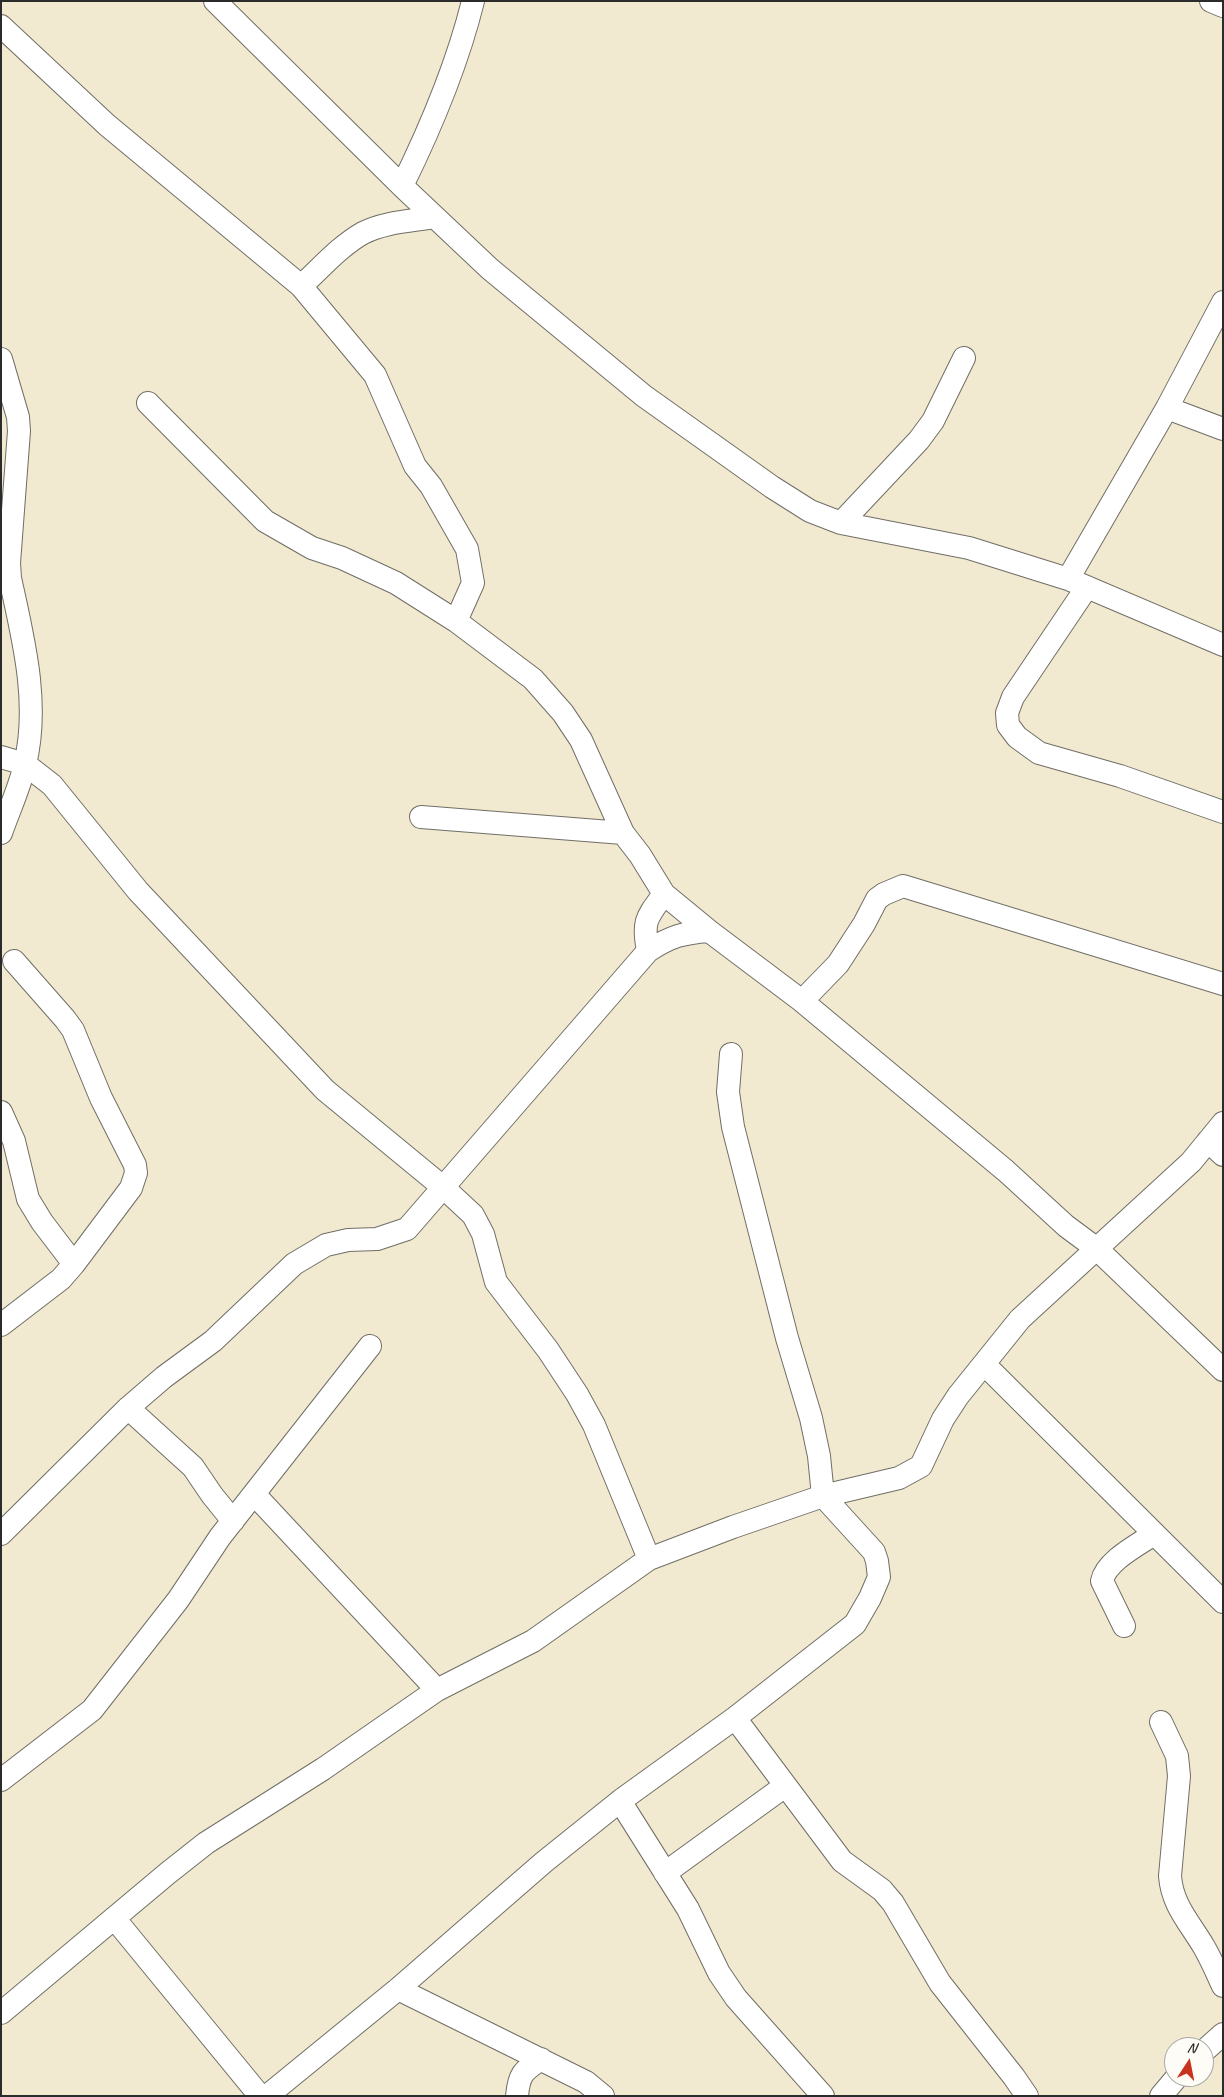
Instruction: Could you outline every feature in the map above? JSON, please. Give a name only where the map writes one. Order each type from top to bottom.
[{"type":"street","points":[[215,1],[402,186],[490,269],[644,396],[780,492],[810,511],[841,523],[969,548],[1078,583],[1219,637]]},
{"type":"street","points":[[402,186],[430,129],[447,84],[473,1]]},
{"type":"street","points":[[1211,1],[1223,6]]},
{"type":"street","points":[[1,26],[107,125],[301,286],[375,376],[415,466],[431,486],[467,549],[473,583],[456,621]]},
{"type":"street","points":[[301,286],[350,241],[365,232],[435,217]]},
{"type":"street","points":[[1223,302],[1078,583],[1013,696],[1007,713],[1008,724],[1018,737],[1040,753],[1120,776],[1223,812]]},
{"type":"street","points":[[841,523],[919,440],[933,421],[964,358]]},
{"type":"street","points":[[1,359],[18,417],[19,431],[7,494],[9,563],[10,578],[30,679],[29,735],[25,764],[1,833]]},
{"type":"street","points":[[148,403],[265,521],[312,548],[342,558],[396,583],[456,621],[533,679],[563,713],[581,740],[623,833],[664,894],[709,931],[802,1001],[1006,1171],[1066,1226],[1097,1249],[1223,1370]]},
{"type":"street","points":[[1167,408],[1223,429]]},
{"type":"street","points":[[1,757],[25,764],[52,785],[138,891],[325,1090],[444,1188],[473,1216],[483,1234],[496,1282],[548,1350],[577,1394],[594,1425],[649,1560]]},
{"type":"street","points":[[421,817],[623,833]]},
{"type":"street","points":[[802,1001],[838,964],[864,924],[877,899],[903,886],[1223,984]]},
{"type":"street","points":[[648,951],[644,930],[646,921],[664,894]]},
{"type":"street","points":[[1,1534],[128,1408],[164,1377],[213,1342],[294,1264],[326,1245],[348,1240],[377,1239],[407,1229],[648,951],[667,938],[709,931]]},
{"type":"street","points":[[1,1325],[61,1279],[86,1252],[131,1188],[136,1173],[135,1165],[101,1098],[73,1030],[65,1018],[14,961]]},
{"type":"street","points":[[267,2096],[398,1989],[544,1862],[620,1802],[735,1718],[855,1624],[870,1598],[879,1577],[874,1552],[823,1496],[819,1456],[811,1418],[787,1338],[733,1127],[728,1092],[730,1054]]},
{"type":"street","points":[[1,1112],[14,1141],[28,1200],[74,1264]]},
{"type":"street","points":[[1,2013],[206,1843],[323,1769],[437,1690],[533,1640],[649,1560],[733,1527],[823,1496],[900,1478],[921,1466],[943,1419],[958,1396],[1020,1319],[1191,1162],[1215,1148],[1223,1123]]},
{"type":"street","points":[[1,1780],[92,1710],[178,1600],[233,1520],[255,1495],[370,1346]]},
{"type":"street","points":[[984,1364],[1223,1602]]},
{"type":"street","points":[[128,1408],[193,1466],[212,1495],[233,1520]]},
{"type":"street","points":[[255,1495],[437,1690]]},
{"type":"street","points":[[1124,1626],[1102,1581],[1104,1574],[1109,1566],[1154,1534]]},
{"type":"street","points":[[735,1718],[842,1861],[882,1890],[893,1903],[940,1983],[1027,2096]]},
{"type":"street","points":[[1161,1722],[1177,1756],[1179,1776],[1170,1876],[1171,1890],[1180,1911],[1205,1948],[1223,1986]]},
{"type":"street","points":[[665,1873],[785,1786]]},
{"type":"street","points":[[620,1802],[688,1909],[719,1973],[736,1998],[823,2096]]},
{"type":"street","points":[[114,1918],[260,2096]]},
{"type":"street","points":[[398,1989],[586,2082],[603,2096]]},
{"type":"street","points":[[517,2096],[519,2080],[528,2068],[541,2059]]}]
